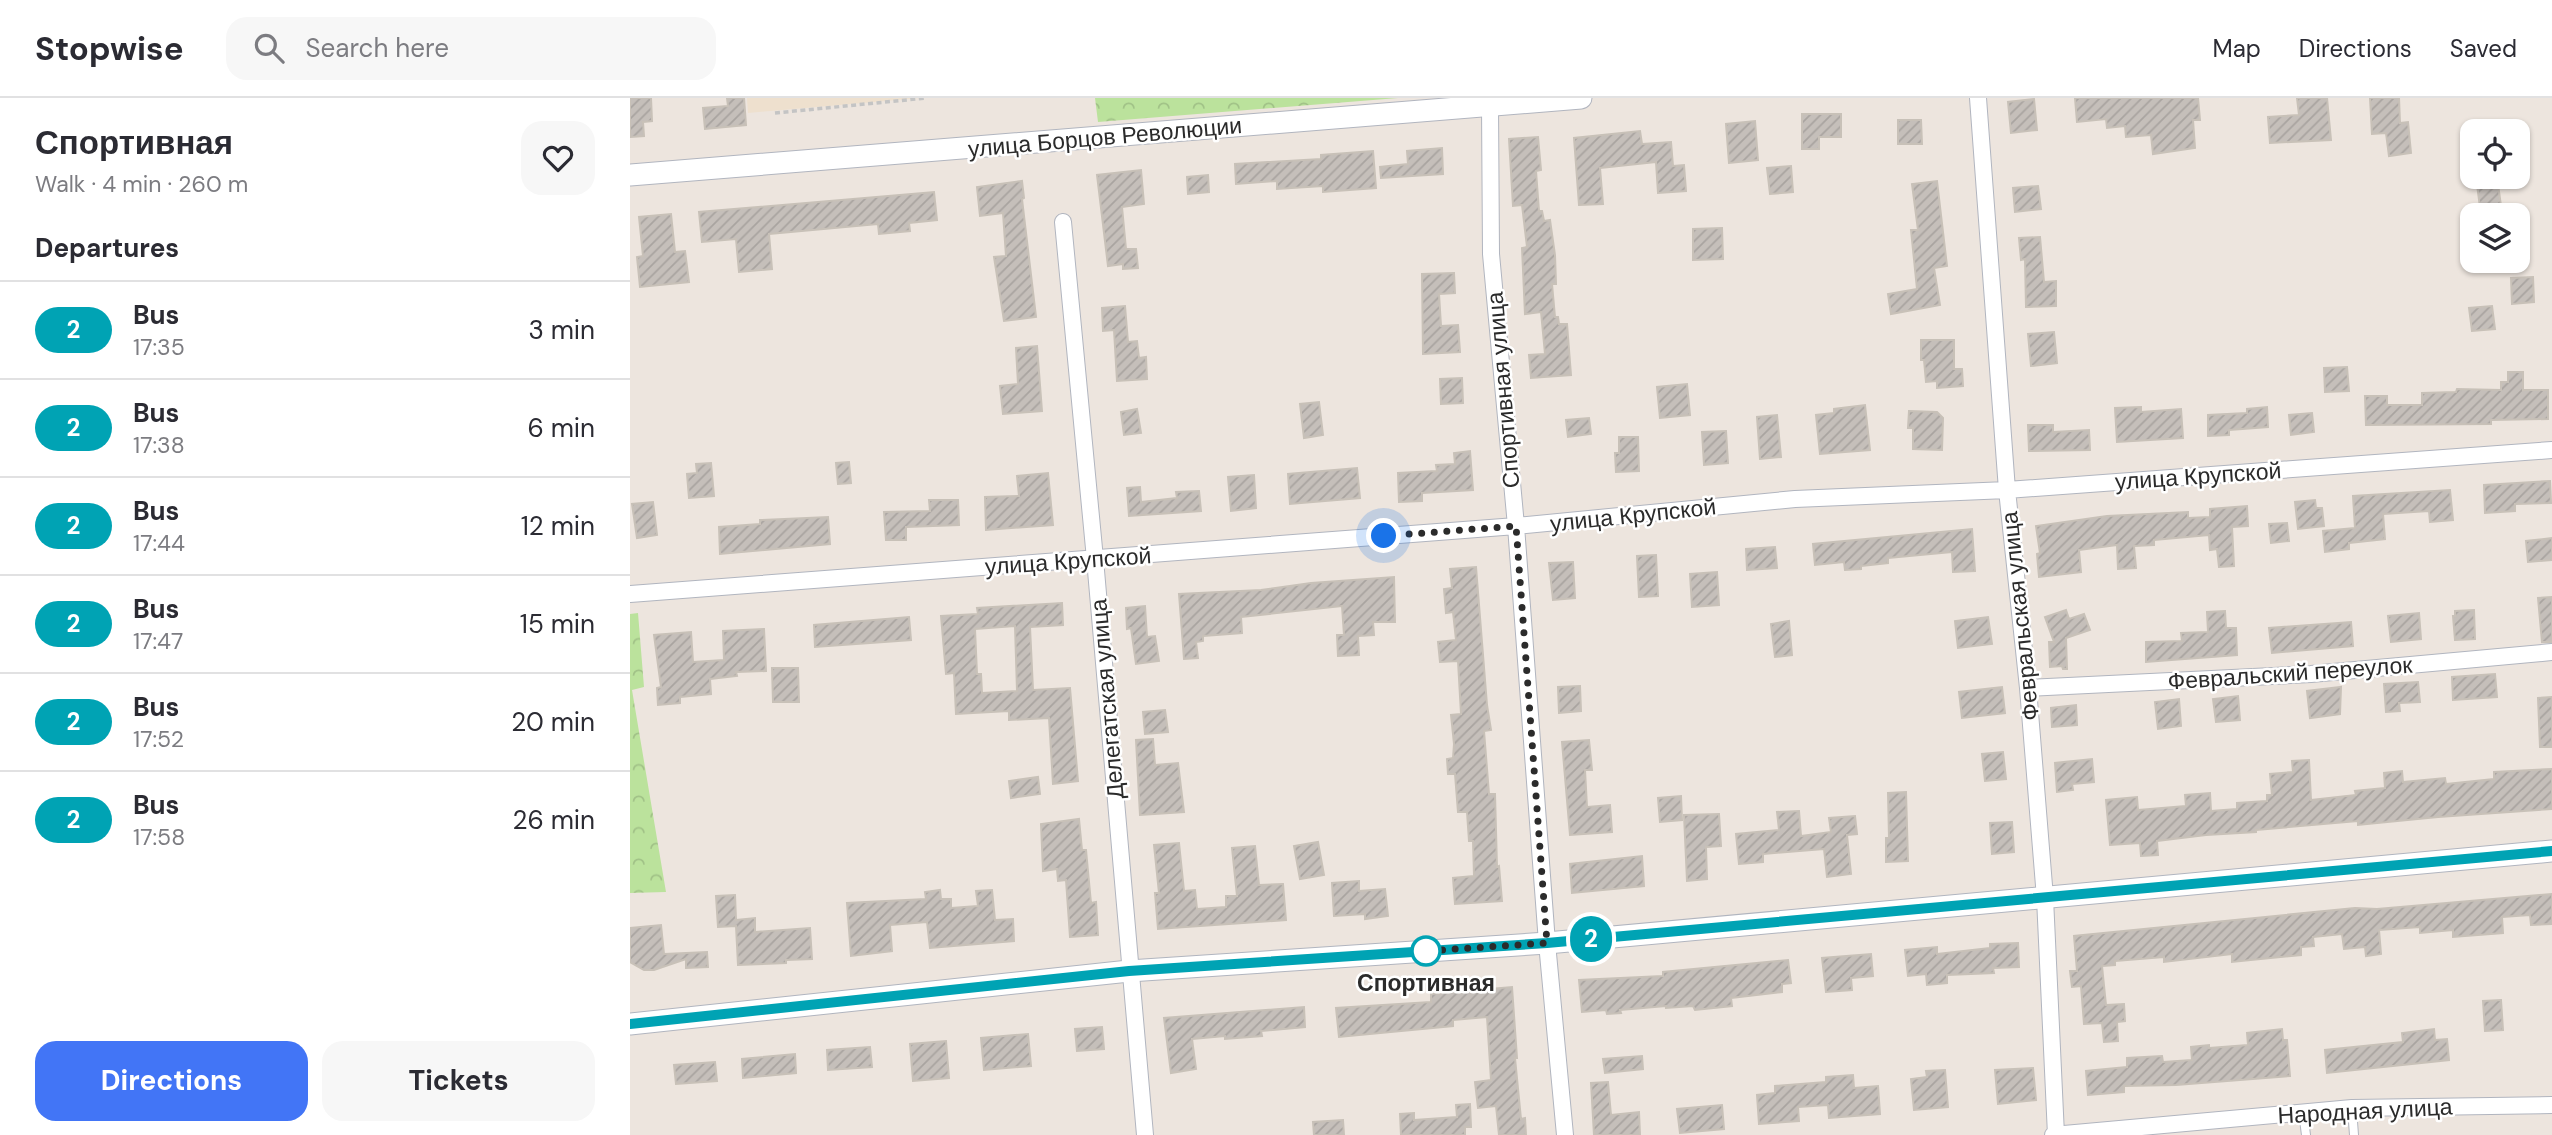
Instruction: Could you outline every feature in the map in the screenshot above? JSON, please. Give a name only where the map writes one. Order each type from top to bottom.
[{"type":"street","name":"улица Борцов Революции","points":[[630,175],[1581,98]]},
{"type":"street","name":"Февральская улица","points":[[1978,98],[2007,490],[2028,688],[2045,898],[2055,1135]]},
{"type":"street","name":"Спортивная улица","points":[[1490,106],[1491,254],[1516,526],[1547,943],[1565,1135]]},
{"type":"street","name":"Делегатская улица","points":[[1063,222],[1144,1135]]},
{"type":"street","name":"улица Крупской","points":[[630,594],[1516,526],[1795,499],[2007,490],[2552,450]]},
{"type":"street","name":"Февральский переулок","points":[[2028,688],[2311,674],[2552,652]]},
{"type":"street","points":[[630,1024],[1129,971],[1547,943],[2552,851]]},
{"type":"street","name":"Народная улица","points":[[2055,1135],[2352,1108],[2552,1105]]},
{"type":"lane","points":[[2352,1108],[2354,1135]]},
{"type":"lane","points":[[2304,1112],[2306,1135]]},
{"type":"path","points":[[775,113],[926,98]]},
{"type":"shaded area","points":[[747,98],[920,98],[748,113]]},
{"type":"green space","points":[[1095,98],[1398,98],[1098,122]]},
{"type":"green space","points":[[638,613],[644,687],[632,690],[666,892],[630,893],[630,614]]},
{"type":"building","points":[[630,98],[651,98],[652,121],[643,122],[644,136],[630,137]]},
{"type":"building","points":[[727,98],[744,98],[746,125],[705,129],[703,108],[728,106]]},
{"type":"building","points":[[2075,98],[2198,98],[2200,120],[2193,120],[2195,148],[2153,154],[2151,135],[2126,137],[2125,126],[2107,128],[2106,119],[2077,122]]},
{"type":"building","points":[[2297,98],[2327,98],[2331,140],[2270,143],[2268,117],[2299,115]]},
{"type":"building","points":[[2370,98],[2399,98],[2400,123],[2408,122],[2411,153],[2389,156],[2386,133],[2372,134]]},
{"type":"building","points":[[2034,99],[2037,130],[2011,133],[2008,102]]},
{"type":"building","points":[[1802,114],[1841,114],[1841,137],[1819,137],[1819,149],[1802,149]]},
{"type":"building","points":[[1898,120],[1921,120],[1922,144],[1898,144]]},
{"type":"building","points":[[1755,121],[1758,160],[1729,163],[1726,124]]},
{"type":"building","points":[[1640,131],[1642,144],[1671,142],[1673,166],[1684,165],[1686,191],[1658,193],[1656,162],[1600,168],[1603,204],[1579,205],[1574,138]]},
{"type":"building","points":[[1538,137],[1541,170],[1536,171],[1539,211],[1542,211],[1544,221],[1550,220],[1555,255],[1556,284],[1552,284],[1555,317],[1558,317],[1559,324],[1567,324],[1571,375],[1531,378],[1529,355],[1545,354],[1541,312],[1525,314],[1522,248],[1527,247],[1522,205],[1513,206],[1509,139]]},
{"type":"building","points":[[1442,148],[1443,174],[1381,178],[1380,167],[1408,164],[1407,151]]},
{"type":"building","points":[[1373,151],[1376,188],[1323,192],[1323,186],[1277,189],[1277,181],[1236,184],[1235,164],[1321,159],[1321,155]]},
{"type":"building","points":[[1791,166],[1793,192],[1770,194],[1767,168]]},
{"type":"building","points":[[1141,170],[1144,204],[1122,207],[1126,249],[1136,249],[1138,268],[1123,269],[1123,264],[1108,266],[1097,175]]},
{"type":"building","points":[[1208,175],[1209,192],[1188,194],[1187,177]]},
{"type":"building","points":[[1022,181],[1036,317],[1004,321],[994,257],[1006,256],[1003,213],[980,216],[977,187]]},
{"type":"building","points":[[1937,181],[1947,266],[1934,268],[1940,305],[1891,314],[1888,294],[1917,289],[1911,230],[1918,230],[1912,184]]},
{"type":"building","points":[[2038,186],[2041,209],[2015,212],[2013,188]]},
{"type":"building","points":[[2478,189],[2499,189],[2501,203],[2479,203]]},
{"type":"building","points":[[934,192],[937,220],[909,223],[910,231],[879,234],[878,224],[769,234],[772,269],[739,272],[736,239],[702,242],[699,212]]},
{"type":"building","points":[[671,214],[675,252],[685,251],[689,282],[640,287],[637,257],[643,256],[639,217]]},
{"type":"building","points":[[1722,228],[1723,259],[1693,260],[1693,229]]},
{"type":"building","points":[[2040,237],[2044,282],[2056,281],[2056,306],[2026,307],[2025,259],[2021,260],[2019,238]]},
{"type":"building","points":[[1454,273],[1455,293],[1439,294],[1441,326],[1458,325],[1460,352],[1423,354],[1422,274]]},
{"type":"building","points":[[2533,277],[2534,302],[2512,304],[2511,278]]},
{"type":"building","points":[[1125,306],[1128,342],[1137,341],[1139,358],[1146,357],[1147,379],[1117,381],[1114,330],[1103,331],[1102,308]]},
{"type":"building","points":[[2492,306],[2495,329],[2472,331],[2469,308]]},
{"type":"building","points":[[2054,332],[2057,363],[2031,366],[2028,334]]},
{"type":"building","points":[[1921,340],[1954,340],[1954,369],[1962,369],[1963,386],[1937,388],[1937,381],[1926,382],[1924,360],[1921,360]]},
{"type":"building","points":[[1037,346],[1042,411],[1003,414],[1000,386],[1018,384],[1016,348]]},
{"type":"building","points":[[2347,367],[2349,391],[2325,392],[2324,368]]},
{"type":"building","points":[[2508,372],[2523,372],[2523,390],[2548,390],[2548,419],[2491,420],[2491,424],[2366,425],[2365,396],[2387,396],[2387,405],[2422,405],[2422,393],[2456,392],[2457,389],[2501,390],[2501,382],[2508,382]]},
{"type":"building","points":[[1462,378],[1463,403],[1441,404],[1440,379]]},
{"type":"building","points":[[1687,384],[1690,415],[1660,418],[1657,387]]},
{"type":"building","points":[[1319,402],[1323,435],[1304,438],[1300,404]]},
{"type":"building","points":[[1865,405],[1870,450],[1820,454],[1816,415],[1834,413],[1834,409]]},
{"type":"building","points":[[2141,407],[2141,412],[2181,409],[2183,438],[2117,442],[2115,408]]},
{"type":"building","points":[[2267,407],[2268,427],[2229,430],[2229,435],[2208,436],[2208,415],[2247,413],[2247,409]]},
{"type":"building","points":[[1137,409],[1141,433],[1124,435],[1121,412]]},
{"type":"building","points":[[1909,411],[1937,412],[1943,418],[1942,450],[1913,449],[1913,428],[1908,428]]},
{"type":"building","points":[[2312,413],[2314,432],[2291,435],[2289,415]]},
{"type":"building","points":[[1777,415],[1781,457],[1760,459],[1757,417]]},
{"type":"building","points":[[1589,418],[1591,434],[1568,437],[1566,420]]},
{"type":"building","points":[[2028,425],[2053,425],[2053,432],[2089,430],[2090,450],[2029,451]]},
{"type":"building","points":[[1726,431],[1728,463],[1704,465],[1702,432]]},
{"type":"building","points":[[1619,437],[1638,437],[1639,471],[1616,472],[1615,453],[1619,453]]},
{"type":"building","points":[[1470,451],[1473,490],[1422,493],[1422,501],[1399,502],[1398,473],[1437,471],[1436,465],[1455,464],[1454,453]]},
{"type":"building","points":[[849,462],[851,483],[838,484],[836,463]]},
{"type":"building","points":[[711,463],[714,496],[689,498],[687,474],[697,473],[696,464]]},
{"type":"building","points":[[1357,468],[1360,498],[1290,504],[1288,474]]},
{"type":"building","points":[[1048,473],[1053,525],[986,530],[985,497],[1019,496],[1017,476]]},
{"type":"building","points":[[1254,475],[1256,508],[1231,511],[1228,477]]},
{"type":"building","points":[[2550,481],[2551,503],[2515,504],[2515,511],[2485,513],[2484,485]]},
{"type":"building","points":[[1140,487],[1141,502],[1177,498],[1176,492],[1199,491],[1201,511],[1129,516],[1127,488]]},
{"type":"building","points":[[2450,490],[2453,520],[2430,522],[2429,511],[2383,514],[2385,539],[2349,543],[2349,549],[2325,552],[2323,531],[2355,528],[2353,496]]},
{"type":"building","points":[[929,500],[958,500],[959,525],[906,527],[906,540],[886,540],[884,512],[930,511]]},
{"type":"building","points":[[2315,500],[2316,508],[2322,508],[2324,526],[2298,529],[2295,502]]},
{"type":"building","points":[[653,502],[657,535],[637,538],[632,504]]},
{"type":"building","points":[[2247,506],[2248,526],[2232,527],[2234,566],[2219,567],[2217,549],[2210,550],[2209,535],[2154,540],[2154,545],[2134,546],[2136,568],[2118,569],[2117,545],[2079,550],[2081,572],[2039,577],[2037,554],[2040,553],[2036,526],[2107,516],[2188,512],[2188,518],[2210,517],[2210,509]]},
{"type":"building","points":[[828,517],[830,544],[720,554],[719,527],[760,524],[760,520]]},
{"type":"building","points":[[2287,523],[2289,541],[2271,543],[2269,524]]},
{"type":"building","points":[[1972,529],[1975,571],[1953,572],[1952,552],[1888,558],[1888,563],[1861,566],[1861,569],[1845,570],[1844,562],[1815,565],[1813,544]]},
{"type":"building","points":[[2552,538],[2552,560],[2528,562],[2526,541]]},
{"type":"building","points":[[1775,547],[1777,568],[1747,570],[1746,549]]},
{"type":"building","points":[[1656,555],[1658,596],[1639,597],[1637,556]]},
{"type":"building","points":[[1573,562],[1575,598],[1553,600],[1549,563]]},
{"type":"building","points":[[1476,567],[1491,730],[1484,731],[1489,794],[1495,794],[1497,867],[1499,866],[1502,901],[1455,904],[1453,878],[1474,876],[1473,841],[1469,841],[1467,812],[1458,812],[1455,774],[1448,774],[1447,759],[1453,758],[1454,744],[1451,715],[1461,714],[1458,661],[1440,662],[1438,642],[1456,640],[1453,612],[1446,613],[1444,589],[1452,588],[1450,569]]},
{"type":"building","points":[[1717,572],[1719,605],[1692,607],[1690,574]]},
{"type":"building","points":[[1394,577],[1395,622],[1373,622],[1374,635],[1358,636],[1359,655],[1338,656],[1337,635],[1344,635],[1342,606],[1241,617],[1242,633],[1203,636],[1203,641],[1196,642],[1198,658],[1184,659],[1179,594],[1261,590],[1311,583]]},
{"type":"building","points":[[2552,597],[2552,642],[2542,642],[2538,598]]},
{"type":"building","points":[[1062,603],[1063,625],[1030,627],[1033,690],[1070,688],[1078,781],[1053,784],[1049,718],[1009,720],[1009,711],[956,714],[954,673],[946,674],[941,616],[978,614],[977,608]],"holes":[[[1015,626],[1017,691],[982,693],[981,674],[977,674],[975,629]]]},
{"type":"building","points":[[1145,606],[1147,637],[1155,636],[1159,661],[1136,664],[1131,628],[1127,629],[1126,608]]},
{"type":"building","points":[[2066,610],[2069,619],[2084,614],[2090,630],[2066,638],[2067,669],[2062,666],[2050,667],[2049,642],[2054,642],[2045,617]]},
{"type":"building","points":[[2474,610],[2475,639],[2455,640],[2455,611]]},
{"type":"building","points":[[2225,611],[2226,628],[2236,628],[2237,655],[2146,662],[2146,642],[2182,641],[2181,633],[2208,632],[2207,612]]},
{"type":"building","points":[[2419,613],[2421,639],[2391,642],[2388,616]]},
{"type":"building","points":[[909,617],[911,640],[815,647],[814,625]]},
{"type":"building","points":[[1988,617],[1992,644],[1958,648],[1955,621]]},
{"type":"building","points":[[1789,621],[1792,655],[1775,657],[1771,624]]},
{"type":"building","points":[[2351,622],[2353,646],[2272,653],[2269,628]]},
{"type":"building","points":[[764,629],[766,671],[736,672],[737,676],[710,679],[711,694],[680,697],[680,703],[658,705],[657,688],[661,687],[654,635],[691,632],[693,662],[724,660],[723,631]]},
{"type":"building","points":[[772,668],[798,668],[799,702],[773,702]]},
{"type":"building","points":[[2495,674],[2497,697],[2453,700],[2452,677]]},
{"type":"building","points":[[2418,682],[2420,702],[2399,703],[2400,711],[2386,712],[2384,684]]},
{"type":"building","points":[[1580,686],[1581,711],[1559,713],[1558,687]]},
{"type":"building","points":[[2002,687],[2005,713],[1962,718],[1959,692]]},
{"type":"building","points":[[2341,687],[2340,714],[2310,718],[2307,691]]},
{"type":"building","points":[[2238,696],[2240,720],[2216,722],[2213,699]]},
{"type":"building","points":[[2552,697],[2552,747],[2540,747],[2538,698]]},
{"type":"building","points":[[2179,699],[2181,726],[2158,729],[2155,702]]},
{"type":"building","points":[[2076,705],[2077,725],[2052,727],[2051,708]]},
{"type":"building","points":[[1165,710],[1168,732],[1145,734],[1143,712]]},
{"type":"building","points":[[1153,739],[1155,765],[1178,763],[1184,812],[1140,815],[1136,740]]},
{"type":"building","points":[[1589,740],[1592,770],[1585,770],[1587,807],[1610,805],[1612,832],[1570,835],[1562,742]]},
{"type":"building","points":[[2003,752],[2006,779],[1985,781],[1982,754]]},
{"type":"building","points":[[2092,759],[2094,782],[2072,784],[2073,790],[2057,792],[2055,763]]},
{"type":"building","points":[[2309,760],[2311,800],[2356,795],[2355,791],[2385,788],[2384,773],[2402,771],[2403,782],[2445,778],[2446,784],[2494,779],[2494,772],[2552,769],[2552,809],[2358,825],[2358,821],[2206,835],[2157,841],[2158,855],[2141,856],[2140,843],[2110,845],[2106,800],[2137,797],[2138,810],[2186,806],[2185,795],[2210,793],[2211,811],[2237,809],[2237,803],[2267,801],[2267,795],[2272,795],[2270,774],[2293,772],[2292,761]]},
{"type":"building","points":[[1038,777],[1040,794],[1011,798],[1009,781]]},
{"type":"building","points":[[1906,792],[1908,861],[1886,862],[1886,838],[1889,838],[1888,793]]},
{"type":"building","points":[[1681,796],[1682,820],[1660,822],[1658,798]]},
{"type":"building","points":[[1799,811],[1801,836],[1831,832],[1829,818],[1855,816],[1857,834],[1847,835],[1851,874],[1827,877],[1824,849],[1763,854],[1763,862],[1739,864],[1736,834],[1779,830],[1777,812]]},
{"type":"building","points":[[1719,814],[1721,846],[1706,847],[1707,879],[1687,881],[1684,815]]},
{"type":"building","points":[[1079,819],[1082,850],[1086,850],[1091,903],[1096,902],[1098,935],[1070,937],[1066,880],[1058,881],[1057,869],[1043,871],[1041,824]]},
{"type":"building","points":[[2012,822],[2014,852],[1992,854],[1990,823]]},
{"type":"building","points":[[1318,842],[1324,875],[1300,879],[1294,846]]},
{"type":"building","points":[[1179,843],[1184,891],[1195,890],[1197,909],[1226,907],[1226,896],[1237,896],[1232,848],[1255,846],[1259,885],[1283,884],[1286,920],[1158,929],[1155,893],[1159,893],[1154,845]]},
{"type":"building","points":[[1642,856],[1644,886],[1572,893],[1570,864]]},
{"type":"building","points":[[1359,881],[1359,891],[1385,889],[1388,916],[1365,919],[1365,914],[1334,916],[1332,883]]},
{"type":"building","points":[[940,890],[941,899],[951,899],[951,908],[978,906],[976,891],[992,890],[995,920],[1013,919],[1014,941],[930,948],[927,922],[890,925],[892,951],[851,956],[847,903],[926,899],[925,892]]},
{"type":"building","points":[[2552,894],[2552,924],[2531,925],[2530,915],[2502,917],[2503,933],[2453,937],[2453,930],[2420,933],[2420,927],[2379,930],[2381,954],[2366,956],[2365,947],[2344,949],[2342,934],[2313,937],[2314,946],[2301,947],[2301,955],[2232,962],[2232,954],[2164,962],[2164,957],[2115,961],[2115,965],[2102,966],[2106,1005],[2124,1004],[2125,1021],[2117,1022],[2118,1041],[2104,1042],[2102,1023],[2084,1024],[2081,986],[2072,987],[2070,971],[2077,971],[2074,936],[2355,908],[2377,909]]},
{"type":"building","points":[[735,895],[736,920],[755,918],[755,932],[810,928],[812,959],[738,965],[736,926],[718,927],[716,896]]},
{"type":"building","points":[[661,925],[664,954],[707,952],[708,967],[686,968],[686,959],[654,970],[644,970],[630,962],[630,928]]},
{"type":"building","points":[[2018,943],[2019,967],[1993,968],[1994,973],[1947,975],[1947,983],[1927,985],[1926,974],[1908,976],[1905,950],[1937,947],[1937,954],[1990,948],[1990,944]]},
{"type":"building","points":[[1871,954],[1873,976],[1851,978],[1852,990],[1826,992],[1822,958]]},
{"type":"building","points":[[1788,960],[1791,983],[1782,984],[1782,992],[1731,998],[1732,1006],[1695,1010],[1693,1006],[1666,1006],[1620,1010],[1621,1013],[1607,1014],[1606,1010],[1582,1012],[1579,980],[1663,976],[1663,972]]},
{"type":"building","points":[[1512,987],[1515,1058],[1521,1119],[1525,1118],[1526,1135],[1499,1135],[1496,1106],[1478,1108],[1475,1082],[1491,1080],[1487,1017],[1453,1020],[1453,1026],[1339,1037],[1336,1008],[1431,1002],[1431,994]]},
{"type":"building","points":[[2501,1000],[2503,1030],[2485,1031],[2483,1001]]},
{"type":"building","points":[[1304,1007],[1305,1027],[1261,1031],[1262,1036],[1192,1039],[1196,1069],[1171,1073],[1164,1018]]},
{"type":"building","points":[[1102,1027],[1104,1049],[1077,1051],[1075,1029]]},
{"type":"building","points":[[2282,1029],[2283,1040],[2287,1040],[2290,1076],[2176,1085],[2124,1086],[2124,1092],[2088,1095],[2086,1071],[2127,1067],[2127,1058],[2162,1056],[2163,1062],[2192,1060],[2191,1047],[2248,1045],[2247,1033]]},
{"type":"building","points":[[2434,1029],[2435,1040],[2447,1039],[2449,1060],[2327,1073],[2325,1050],[2403,1042],[2402,1033]]},
{"type":"building","points":[[1028,1034],[1031,1066],[984,1070],[981,1038]]},
{"type":"building","points":[[946,1041],[949,1078],[913,1081],[910,1044]]},
{"type":"building","points":[[870,1047],[872,1067],[828,1070],[827,1050]]},
{"type":"building","points":[[795,1054],[796,1073],[743,1078],[742,1059]]},
{"type":"building","points":[[1642,1056],[1643,1069],[1605,1073],[1603,1059]]},
{"type":"building","points":[[715,1062],[717,1081],[676,1084],[674,1065]]},
{"type":"building","points":[[2033,1068],[2036,1100],[1998,1104],[1995,1070]]},
{"type":"building","points":[[1945,1070],[1948,1107],[1914,1110],[1911,1079],[1927,1077],[1926,1071]]},
{"type":"building","points":[[1853,1075],[1854,1088],[1878,1086],[1880,1114],[1829,1118],[1828,1105],[1798,1107],[1799,1121],[1759,1124],[1757,1095],[1775,1093],[1775,1086],[1826,1082],[1826,1077]]},
{"type":"building","points":[[1608,1082],[1611,1115],[1639,1112],[1640,1135],[1594,1135],[1591,1083]]},
{"type":"building","points":[[1470,1104],[1471,1127],[1465,1127],[1465,1135],[1401,1135],[1400,1114],[1414,1113],[1414,1120],[1457,1117],[1456,1105]]},
{"type":"building","points":[[1722,1105],[1724,1129],[1680,1133],[1677,1109]]},
{"type":"building","points":[[1343,1120],[1344,1135],[1314,1135],[1313,1122]]},
{"type":"bus line","name":"2","points":[[630,1024],[1129,971],[1547,943],[2552,851]]},
{"type":"place","name":"Спортивная","points":[[1426,951]]},
{"type":"route","points":[[1384,536],[1516,526],[1547,943],[1426,951]]}]
